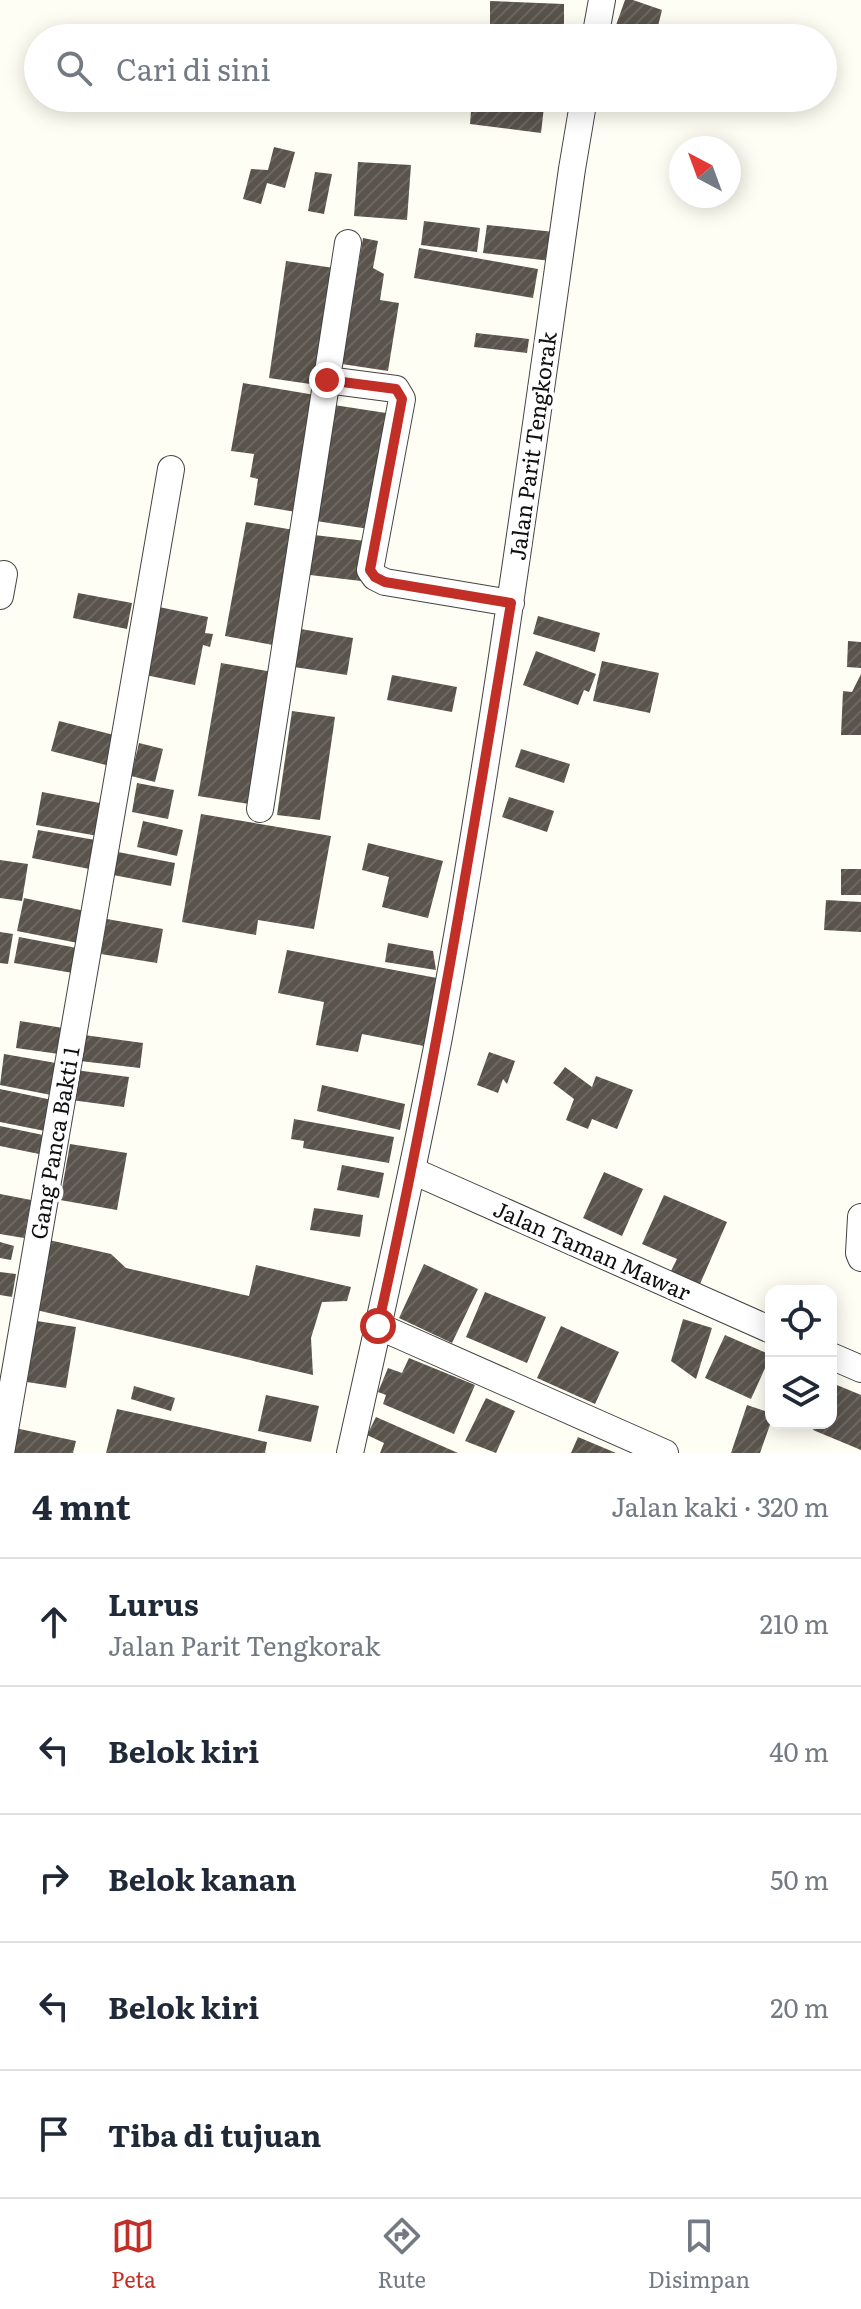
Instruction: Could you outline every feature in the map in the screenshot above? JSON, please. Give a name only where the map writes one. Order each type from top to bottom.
[{"type":"street","points":[[598,24],[602,0]]},
{"type":"street","name":"Jalan Parit Tengkorak","points":[[350,1453],[413,1171],[458,926],[511,603],[582,112]]},
{"type":"street","points":[[260,809],[348,243]]},
{"type":"street","points":[[327,380],[396,389],[402,399],[370,570],[375,577],[385,582],[511,603]]},
{"type":"street","name":"Gang Panca Bakti 1","points":[[1,1453],[171,469]]},
{"type":"street","name":"Jalan Taman Mawar","points":[[413,1171],[765,1327]]},
{"type":"street","points":[[861,1217],[861,1258]]},
{"type":"street","points":[[378,1326],[665,1453]]},
{"type":"street","points":[[833,1357],[861,1369]]},
{"type":"building","points":[[625,0],[662,10],[658,24],[616,24]]},
{"type":"building","points":[[490,1],[564,4],[564,24],[490,24]]},
{"type":"building","points":[[471,112],[543,112],[541,133],[470,124]]},
{"type":"building","points":[[274,147],[295,152],[285,188],[267,183],[261,204],[243,199],[251,169],[268,170]]},
{"type":"building","points":[[358,162],[411,165],[407,220],[354,216]]},
{"type":"building","points":[[315,172],[332,174],[324,214],[308,211]]},
{"type":"building","points":[[424,221],[480,228],[477,252],[421,245]]},
{"type":"building","points":[[487,225],[555,232],[551,261],[483,253]]},
{"type":"building","points":[[363,238],[378,241],[373,268],[384,274],[380,300],[399,303],[388,371],[342,364]]},
{"type":"building","points":[[419,248],[538,269],[533,298],[414,278]]},
{"type":"building","points":[[286,261],[334,268],[317,385],[269,378]]},
{"type":"building","points":[[476,333],[529,339],[527,353],[474,347]]},
{"type":"building","points":[[243,383],[321,396],[302,513],[254,505],[258,479],[250,477],[254,454],[231,451]]},
{"type":"building","points":[[334,405],[386,413],[369,529],[316,521]]},
{"type":"building","points":[[246,522],[294,530],[273,645],[225,636]]},
{"type":"building","points":[[314,535],[366,541],[361,581],[310,575]]},
{"type":"building","points":[[78,593],[132,603],[127,629],[73,618]]},
{"type":"building","points":[[154,606],[208,617],[205,633],[213,634],[210,647],[203,645],[195,685],[140,674]]},
{"type":"building","points":[[538,616],[600,633],[595,652],[533,634]]},
{"type":"building","points":[[301,629],[353,638],[347,675],[294,667]]},
{"type":"building","points":[[848,641],[861,642],[861,668],[847,667]]},
{"type":"building","points":[[536,651],[596,674],[589,692],[584,690],[578,705],[523,685]]},
{"type":"building","points":[[602,661],[659,673],[650,713],[593,701]]},
{"type":"building","points":[[221,663],[273,672],[249,804],[198,796]]},
{"type":"building","points":[[861,674],[861,735],[841,735],[843,691],[852,692]]},
{"type":"building","points":[[392,675],[457,687],[452,712],[387,700]]},
{"type":"building","points":[[292,711],[335,717],[320,820],[277,815]]},
{"type":"building","points":[[59,721],[114,735],[106,765],[51,751]]},
{"type":"building","points":[[139,743],[163,749],[155,782],[131,776]]},
{"type":"building","points":[[521,749],[570,764],[564,783],[515,767]]},
{"type":"building","points":[[137,783],[174,790],[168,819],[132,812]]},
{"type":"building","points":[[42,792],[105,804],[98,836],[36,825]]},
{"type":"building","points":[[509,797],[554,811],[547,832],[502,817]]},
{"type":"building","points":[[201,814],[331,836],[314,929],[258,920],[256,935],[182,922]]},
{"type":"building","points":[[143,821],[183,830],[177,856],[137,847]]},
{"type":"building","points":[[38,830],[101,841],[95,870],[32,858]]},
{"type":"building","points":[[368,843],[443,861],[428,918],[382,907],[389,877],[362,870]]},
{"type":"building","points":[[118,852],[175,863],[171,886],[113,875]]},
{"type":"building","points":[[0,860],[28,864],[22,901],[0,898]]},
{"type":"building","points":[[841,869],[861,869],[861,895],[841,895]]},
{"type":"building","points":[[24,898],[85,911],[78,943],[17,931]]},
{"type":"building","points":[[826,900],[861,902],[861,932],[824,930]]},
{"type":"building","points":[[107,919],[163,929],[157,963],[101,954]]},
{"type":"building","points":[[0,932],[13,934],[8,964],[0,963]]},
{"type":"building","points":[[19,937],[77,948],[73,973],[14,963]]},
{"type":"building","points":[[388,943],[433,951],[436,970],[385,962]]},
{"type":"building","points":[[287,950],[437,978],[424,1046],[362,1034],[358,1052],[316,1045],[324,1002],[278,993]]},
{"type":"building","points":[[20,1021],[63,1028],[59,1054],[16,1048]]},
{"type":"building","points":[[84,1035],[143,1043],[140,1068],[80,1061]]},
{"type":"building","points":[[489,1052],[515,1061],[507,1084],[503,1079],[498,1093],[477,1085]]},
{"type":"building","points":[[4,1054],[56,1063],[51,1095],[0,1085]]},
{"type":"building","points":[[565,1067],[592,1087],[596,1076],[633,1090],[617,1129],[592,1119],[588,1129],[566,1120],[574,1099],[553,1083]]},
{"type":"building","points":[[75,1070],[129,1077],[124,1107],[71,1100]]},
{"type":"building","points":[[322,1085],[405,1104],[400,1130],[317,1111]]},
{"type":"building","points":[[0,1089],[52,1100],[45,1131],[0,1122]]},
{"type":"building","points":[[294,1119],[394,1137],[389,1163],[303,1148],[304,1141],[291,1139]]},
{"type":"building","points":[[0,1126],[43,1135],[39,1154],[0,1146]]},
{"type":"building","points":[[70,1144],[127,1153],[117,1210],[60,1200]]},
{"type":"building","points":[[342,1165],[384,1173],[379,1198],[337,1190]]},
{"type":"building","points":[[604,1172],[643,1189],[622,1236],[583,1218]]},
{"type":"building","points":[[0,1194],[31,1200],[24,1238],[0,1234]]},
{"type":"building","points":[[664,1195],[727,1222],[700,1284],[671,1271],[677,1259],[642,1244]]},
{"type":"building","points":[[314,1208],[363,1215],[360,1237],[310,1230]]},
{"type":"building","points":[[49,1240],[111,1254],[126,1268],[249,1296],[256,1265],[351,1287],[347,1301],[322,1302],[311,1338],[313,1375],[32,1309]]},
{"type":"building","points":[[0,1242],[14,1246],[11,1260],[0,1258]]},
{"type":"building","points":[[424,1264],[478,1289],[452,1343],[399,1318]]},
{"type":"building","points":[[0,1272],[16,1274],[12,1297],[0,1295]]},
{"type":"building","points":[[485,1292],[546,1317],[527,1363],[466,1337]]},
{"type":"building","points":[[683,1319],[712,1328],[696,1379],[671,1361]]},
{"type":"building","points":[[37,1321],[76,1327],[66,1388],[27,1382]]},
{"type":"building","points":[[561,1326],[619,1352],[595,1404],[537,1378]]},
{"type":"building","points":[[725,1335],[765,1352],[765,1368],[751,1399],[705,1378]]},
{"type":"building","points":[[409,1358],[475,1385],[454,1434],[383,1404],[386,1395],[378,1392],[388,1368],[402,1373]]},
{"type":"building","points":[[837,1385],[861,1395],[861,1450],[813,1430],[837,1429]]},
{"type":"building","points":[[134,1386],[175,1398],[171,1411],[131,1399]]},
{"type":"building","points":[[266,1395],[319,1406],[311,1442],[258,1431]]},
{"type":"building","points":[[486,1398],[515,1411],[496,1453],[465,1441]]},
{"type":"building","points":[[747,1405],[765,1411],[765,1429],[769,1429],[760,1453],[731,1453]]},
{"type":"building","points":[[117,1409],[267,1442],[265,1453],[106,1453]]},
{"type":"building","points":[[376,1417],[458,1453],[380,1453],[384,1443],[367,1435]]},
{"type":"building","points":[[15,1428],[76,1441],[73,1453],[9,1453]]},
{"type":"building","points":[[578,1437],[616,1453],[571,1453]]},
{"type":"route","points":[[327,380],[396,389],[402,399],[370,570],[375,577],[385,582],[511,603],[439,1033],[413,1171],[378,1326]]}]
